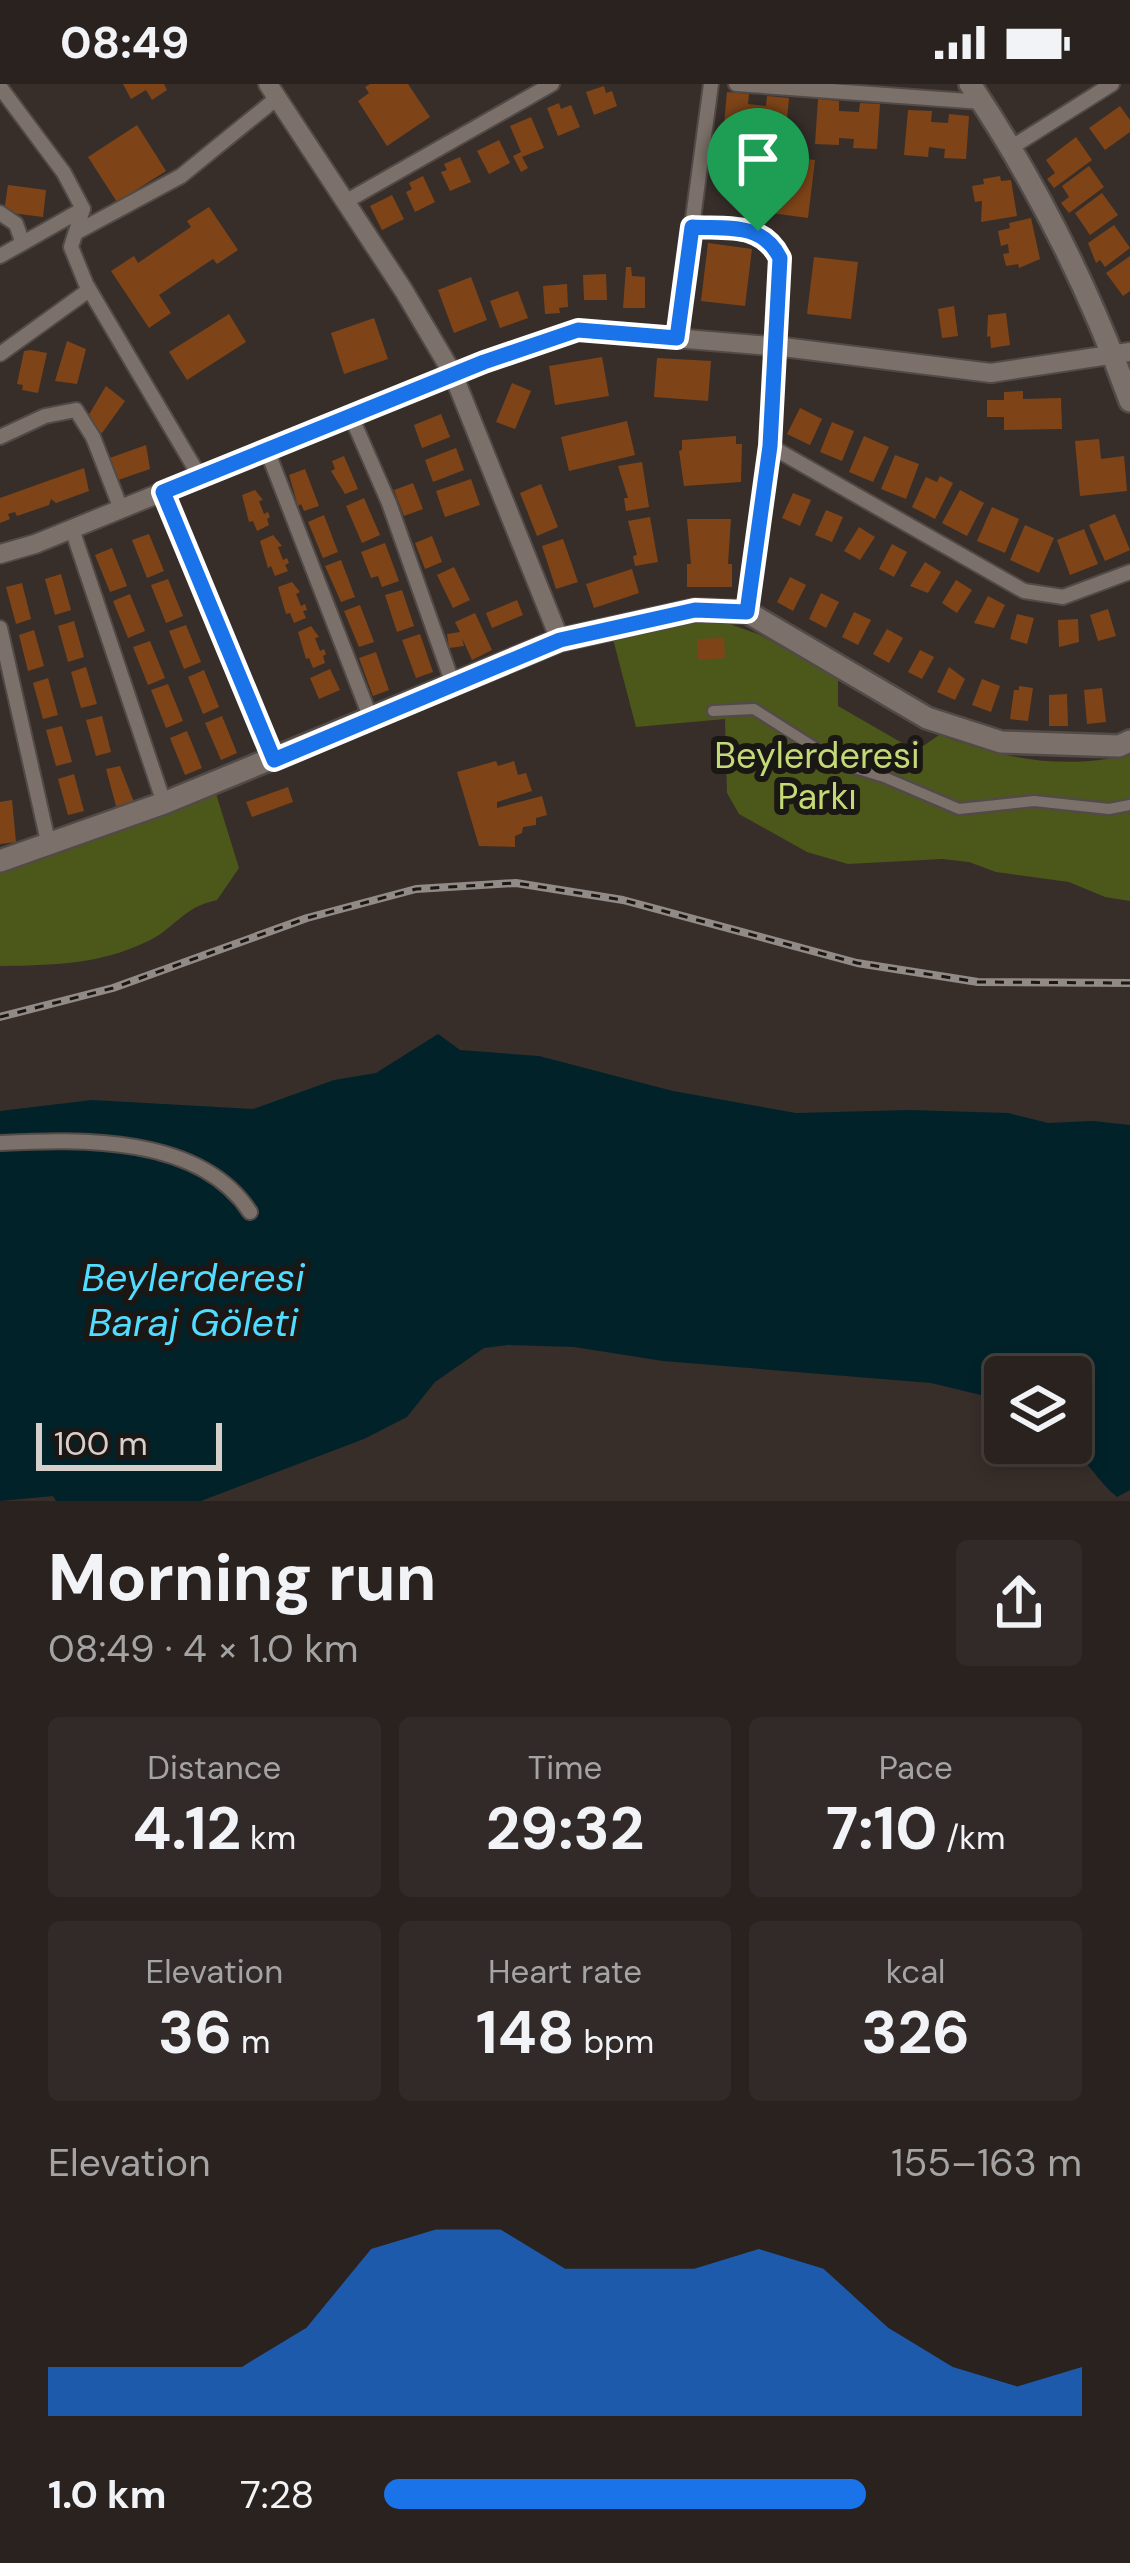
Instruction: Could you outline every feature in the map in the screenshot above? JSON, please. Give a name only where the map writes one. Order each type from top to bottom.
[{"type":"main road","points":[[976,93],[1068,247],[1122,354],[1130,401]]},
{"type":"main road","points":[[0,861],[274,760],[560,640],[695,610],[747,612],[941,723],[1001,742],[1119,746],[1130,741]]},
{"type":"street","points":[[345,202],[552,84]]},
{"type":"street","points":[[677,338],[711,84]]},
{"type":"street","points":[[736,84],[976,93]]},
{"type":"street","points":[[1012,147],[1112,84]]},
{"type":"street","points":[[0,87],[64,173],[82,209],[71,247],[89,290],[200,477]]},
{"type":"street","points":[[77,232],[181,176],[272,91],[453,374],[560,640]]},
{"type":"street","points":[[0,256],[82,209]]},
{"type":"street","points":[[0,213],[16,224],[22,241]]},
{"type":"street","points":[[692,227],[758,231],[780,258],[770,446],[747,612]]},
{"type":"street","points":[[0,354],[89,290]]},
{"type":"street","points":[[0,554],[453,374],[578,330],[775,346],[991,373],[1122,354]]},
{"type":"street","points":[[0,437],[45,416],[76,410],[93,436],[121,509]]},
{"type":"street","points":[[351,416],[388,503],[453,684]]},
{"type":"street","points":[[770,446],[1024,592],[1063,597],[1130,572]]},
{"type":"street","points":[[268,450],[371,719]]},
{"type":"street","points":[[163,492],[274,760]]},
{"type":"street","points":[[72,529],[164,803]]},
{"type":"street","points":[[0,628],[49,846]]},
{"type":"street","points":[[713,711],[754,709],[839,763],[959,808],[1029,802],[1108,809],[1130,805]]},
{"type":"street","points":[[0,1143],[92,1140],[132,1146],[197,1165],[242,1200],[250,1212]]},
{"type":"green space","name":"Beylerderesi Parkı","points":[[684,622],[724,622],[758,634],[838,677],[838,706],[916,751],[939,735],[1033,760],[1079,762],[1130,755],[1130,901],[1105,897],[1069,882],[996,872],[969,862],[848,864],[807,852],[739,814],[727,793],[725,719],[636,727],[613,639]]},
{"type":"green space","points":[[213,784],[239,868],[217,900],[195,908],[156,937],[128,950],[57,964],[0,966],[0,861]]},
{"type":"water","name":"Beylerderesi Baraj Göleti","points":[[438,1034],[460,1050],[539,1056],[673,1091],[796,1113],[1008,1113],[1048,1123],[1130,1125],[1130,1490],[1117,1497],[1087,1464],[1092,1464],[1092,1356],[984,1356],[984,1396],[931,1383],[663,1361],[574,1347],[508,1345],[484,1348],[435,1382],[407,1417],[364,1439],[201,1501],[56,1501],[53,1496],[0,1501],[0,1111],[92,1100],[253,1109],[334,1080],[376,1073]]},
{"type":"building","points":[[123,84],[164,84],[167,90],[152,100],[146,90],[131,99]]},
{"type":"building","points":[[408,84],[430,117],[387,146],[358,101],[369,93],[365,87]]},
{"type":"building","points":[[604,86],[606,93],[612,91],[617,106],[594,115],[586,92]]},
{"type":"building","points":[[727,92],[749,94],[748,104],[766,106],[767,96],[789,98],[785,141],[760,139],[761,131],[745,130],[744,137],[723,135]]},
{"type":"building","points":[[818,99],[839,101],[839,111],[859,112],[860,103],[880,104],[877,149],[853,148],[854,139],[839,138],[839,145],[815,144]]},
{"type":"building","points":[[559,103],[561,109],[571,105],[580,127],[558,136],[547,108]]},
{"type":"building","points":[[1120,106],[1130,120],[1130,132],[1105,150],[1089,128]]},
{"type":"building","points":[[908,110],[932,111],[931,122],[948,123],[949,114],[969,116],[966,159],[944,158],[945,149],[929,147],[928,157],[904,155]]},
{"type":"building","points":[[531,117],[544,148],[522,157],[528,168],[521,172],[513,156],[521,152],[510,126]]},
{"type":"building","points":[[137,125],[166,171],[117,202],[88,157]]},
{"type":"building","points":[[1076,137],[1092,160],[1054,188],[1047,179],[1055,173],[1046,160]]},
{"type":"building","points":[[499,140],[510,163],[489,174],[477,151]]},
{"type":"building","points":[[771,155],[815,160],[808,218],[764,212]]},
{"type":"building","points":[[460,157],[471,182],[450,191],[441,172],[447,170],[444,164]]},
{"type":"building","points":[[1089,166],[1104,187],[1069,213],[1061,203],[1069,197],[1062,186]]},
{"type":"building","points":[[423,176],[435,202],[415,212],[406,192],[412,189],[409,183]]},
{"type":"building","points":[[1000,176],[1001,181],[1011,180],[1017,216],[981,222],[982,201],[975,202],[972,186]]},
{"type":"building","points":[[8,185],[46,190],[43,217],[4,212]]},
{"type":"building","points":[[1102,193],[1118,215],[1090,235],[1075,213]]},
{"type":"building","points":[[392,195],[404,219],[382,230],[370,206]]},
{"type":"building","points":[[209,207],[238,250],[217,264],[213,259],[159,295],[171,313],[149,328],[111,271],[134,256],[138,263],[191,227],[187,221]]},
{"type":"building","points":[[1031,218],[1040,259],[1019,268],[1018,264],[1006,266],[1003,254],[1009,253],[1008,244],[1001,246],[998,231]]},
{"type":"building","points":[[1114,225],[1130,248],[1105,267],[1100,260],[1096,263],[1088,243]]},
{"type":"building","points":[[708,243],[752,249],[745,306],[701,301]]},
{"type":"building","points":[[1130,256],[1130,291],[1123,296],[1106,273]]},
{"type":"building","points":[[814,257],[858,262],[851,319],[807,314]]},
{"type":"building","points":[[626,267],[631,267],[632,276],[645,277],[645,308],[623,308]]},
{"type":"building","points":[[606,274],[607,300],[584,300],[583,275]]},
{"type":"building","points":[[471,277],[487,320],[454,333],[438,290]]},
{"type":"building","points":[[567,284],[568,307],[545,314],[543,286]]},
{"type":"building","points":[[518,291],[528,318],[500,328],[490,301]]},
{"type":"building","points":[[954,306],[958,336],[942,338],[938,309]]},
{"type":"building","points":[[1006,313],[1010,345],[991,348],[988,315]]},
{"type":"building","points":[[229,314],[246,342],[187,380],[169,352]]},
{"type":"building","points":[[374,318],[388,359],[344,374],[331,333]]},
{"type":"building","points":[[67,341],[86,349],[77,384],[55,381]]},
{"type":"building","points":[[24,351],[47,353],[38,393],[17,384]]},
{"type":"building","points":[[602,357],[609,396],[555,405],[549,366]]},
{"type":"building","points":[[657,358],[711,361],[708,401],[654,397]]},
{"type":"building","points":[[512,383],[531,391],[515,429],[496,422]]},
{"type":"building","points":[[106,386],[125,401],[102,433],[84,423]]},
{"type":"building","points":[[1023,391],[1023,399],[1061,398],[1062,429],[1004,430],[1004,417],[987,417],[987,400],[1004,400],[1004,392]]},
{"type":"building","points":[[800,408],[822,419],[810,445],[787,434]]},
{"type":"building","points":[[441,414],[450,437],[422,448],[414,425]]},
{"type":"building","points":[[627,421],[635,455],[569,471],[561,437]]},
{"type":"building","points":[[832,422],[854,431],[842,461],[820,452]]},
{"type":"building","points":[[736,436],[736,444],[742,444],[741,482],[684,486],[682,440]]},
{"type":"building","points":[[864,436],[889,447],[873,482],[849,472]]},
{"type":"building","points":[[1099,439],[1101,459],[1124,456],[1127,491],[1080,496],[1075,441]]},
{"type":"building","points":[[146,445],[150,469],[118,480],[113,477],[107,459]]},
{"type":"building","points":[[456,448],[464,470],[433,482],[425,460]]},
{"type":"building","points":[[895,455],[919,464],[906,499],[881,489]]},
{"type":"building","points":[[344,456],[358,489],[345,494],[331,471],[335,469],[332,461]]},
{"type":"building","points":[[642,462],[649,507],[626,511],[624,498],[628,498],[618,466]]},
{"type":"building","points":[[84,468],[89,491],[56,503],[51,499],[49,505],[17,516],[8,514],[10,519],[0,523],[0,498]]},
{"type":"building","points":[[305,469],[319,506],[304,511],[298,506],[289,475]]},
{"type":"building","points":[[940,476],[953,483],[935,519],[912,507],[926,477],[937,482]]},
{"type":"building","points":[[471,479],[480,505],[445,517],[436,491]]},
{"type":"building","points":[[413,483],[423,509],[404,516],[394,490]]},
{"type":"building","points":[[541,484],[558,527],[537,536],[520,493]]},
{"type":"building","points":[[255,490],[263,500],[259,501],[264,514],[270,517],[269,525],[257,531],[253,521],[249,522],[242,495]]},
{"type":"building","points":[[960,490],[984,503],[967,536],[942,523]]},
{"type":"building","points":[[793,493],[811,500],[800,526],[782,518]]},
{"type":"building","points":[[364,498],[380,535],[362,543],[346,506]]},
{"type":"building","points":[[992,507],[1019,519],[1005,553],[977,541]]},
{"type":"building","points":[[826,510],[843,517],[832,542],[815,535]]},
{"type":"building","points":[[1115,514],[1130,550],[1105,561],[1089,525]]},
{"type":"building","points":[[324,515],[338,552],[323,558],[308,522]]},
{"type":"building","points":[[650,517],[658,562],[635,566],[633,556],[637,555],[628,521]]},
{"type":"building","points":[[687,519],[731,519],[728,564],[732,564],[732,587],[687,587],[687,564],[691,564]]},
{"type":"building","points":[[1025,525],[1054,538],[1039,573],[1010,560]]},
{"type":"building","points":[[859,527],[875,537],[860,560],[844,551]]},
{"type":"building","points":[[1084,529],[1098,564],[1070,575],[1057,540]]},
{"type":"building","points":[[149,534],[164,571],[147,578],[132,540]]},
{"type":"building","points":[[273,535],[282,546],[278,547],[283,560],[289,563],[285,565],[288,571],[275,576],[260,541]]},
{"type":"building","points":[[432,536],[442,562],[425,569],[415,543]]},
{"type":"building","points":[[563,539],[578,582],[556,589],[542,546]]},
{"type":"building","points":[[385,543],[399,581],[382,587],[378,576],[371,578],[361,552]]},
{"type":"building","points":[[892,544],[907,552],[894,577],[879,569]]},
{"type":"building","points":[[112,548],[127,586],[110,592],[95,555]]},
{"type":"building","points":[[341,560],[355,597],[341,602],[325,566]]},
{"type":"building","points":[[925,562],[941,572],[928,593],[910,586]]},
{"type":"building","points":[[454,567],[470,600],[453,608],[437,575]]},
{"type":"building","points":[[632,569],[639,593],[594,608],[586,584]]},
{"type":"building","points":[[61,574],[71,610],[55,615],[45,579]]},
{"type":"building","points":[[790,577],[806,585],[793,611],[777,602]]},
{"type":"building","points":[[168,579],[183,616],[166,623],[151,585]]},
{"type":"building","points":[[956,580],[972,590],[957,613],[942,603]]},
{"type":"building","points":[[292,582],[307,610],[303,611],[306,618],[294,623],[290,613],[286,614],[278,587]]},
{"type":"building","points":[[22,583],[31,619],[16,624],[6,587]]},
{"type":"building","points":[[402,590],[414,626],[397,632],[385,595]]},
{"type":"building","points":[[821,593],[839,602],[826,628],[809,619]]},
{"type":"building","points":[[130,594],[145,631],[128,638],[113,601]]},
{"type":"building","points":[[988,596],[1005,605],[994,628],[974,623]]},
{"type":"building","points":[[517,600],[523,615],[492,628],[486,613]]},
{"type":"building","points":[[360,605],[374,642],[359,647],[344,611]]},
{"type":"building","points":[[1108,609],[1116,636],[1098,641],[1090,615]]},
{"type":"building","points":[[854,612],[871,620],[858,645],[842,637]]},
{"type":"building","points":[[475,613],[492,650],[472,660],[462,638],[464,646],[449,648],[447,634],[460,632],[455,622]]},
{"type":"building","points":[[1017,614],[1034,618],[1027,644],[1010,639]]},
{"type":"building","points":[[1078,619],[1079,642],[1059,647],[1058,620]]},
{"type":"building","points":[[74,621],[84,657],[68,662],[58,626]]},
{"type":"building","points":[[186,625],[201,662],[184,669],[169,631]]},
{"type":"building","points":[[311,626],[319,637],[315,638],[320,651],[326,654],[325,663],[313,668],[298,632]]},
{"type":"building","points":[[887,629],[903,638],[889,663],[873,654]]},
{"type":"building","points":[[34,630],[44,666],[28,671],[19,635]]},
{"type":"building","points":[[420,634],[433,672],[416,678],[402,640]]},
{"type":"building","points":[[724,638],[725,658],[698,660],[697,639]]},
{"type":"building","points":[[150,641],[165,678],[148,685],[133,647]]},
{"type":"building","points":[[920,650],[934,657],[922,679],[908,672]]},
{"type":"building","points":[[376,652],[389,690],[373,696],[359,658]]},
{"type":"building","points":[[86,667],[97,704],[81,708],[71,672]]},
{"type":"building","points":[[949,667],[965,679],[955,700],[937,692]]},
{"type":"building","points":[[330,669],[340,690],[319,699],[310,678]]},
{"type":"building","points":[[204,670],[219,707],[203,714],[188,677]]},
{"type":"building","points":[[48,678],[58,715],[43,719],[33,683]]},
{"type":"building","points":[[982,679],[1000,686],[991,712],[972,705]]},
{"type":"building","points":[[168,684],[183,721],[166,728],[151,690]]},
{"type":"building","points":[[1033,688],[1028,721],[1010,719],[1014,690]]},
{"type":"building","points":[[1102,688],[1106,722],[1087,724],[1084,690]]},
{"type":"building","points":[[1067,694],[1068,726],[1049,726],[1049,695]]},
{"type":"building","points":[[102,716],[111,752],[96,756],[86,720]]},
{"type":"building","points":[[222,716],[237,753],[221,760],[205,723]]},
{"type":"building","points":[[62,726],[72,762],[56,766],[46,730]]},
{"type":"building","points":[[187,731],[202,768],[185,775],[170,738]]},
{"type":"building","points":[[496,761],[498,766],[514,761],[518,775],[526,773],[532,791],[497,802],[497,808],[542,796],[547,815],[536,818],[536,825],[523,827],[515,836],[515,847],[479,846],[457,772]]},
{"type":"building","points":[[120,766],[134,802],[116,806],[106,769]]},
{"type":"building","points":[[74,774],[84,811],[68,815],[58,779]]},
{"type":"building","points":[[288,787],[293,802],[252,817],[246,802]]},
{"type":"building","points":[[12,800],[16,842],[0,844],[0,802]]},
{"type":"railway","points":[[0,1017],[113,988],[307,918],[416,889],[516,883],[623,900],[857,963],[978,982],[1130,983]]},
{"type":"route","points":[[692,227],[758,231],[780,258],[770,446],[747,612],[695,610],[560,640],[274,760],[163,492],[484,362],[578,330],[677,338],[692,227]]}]
